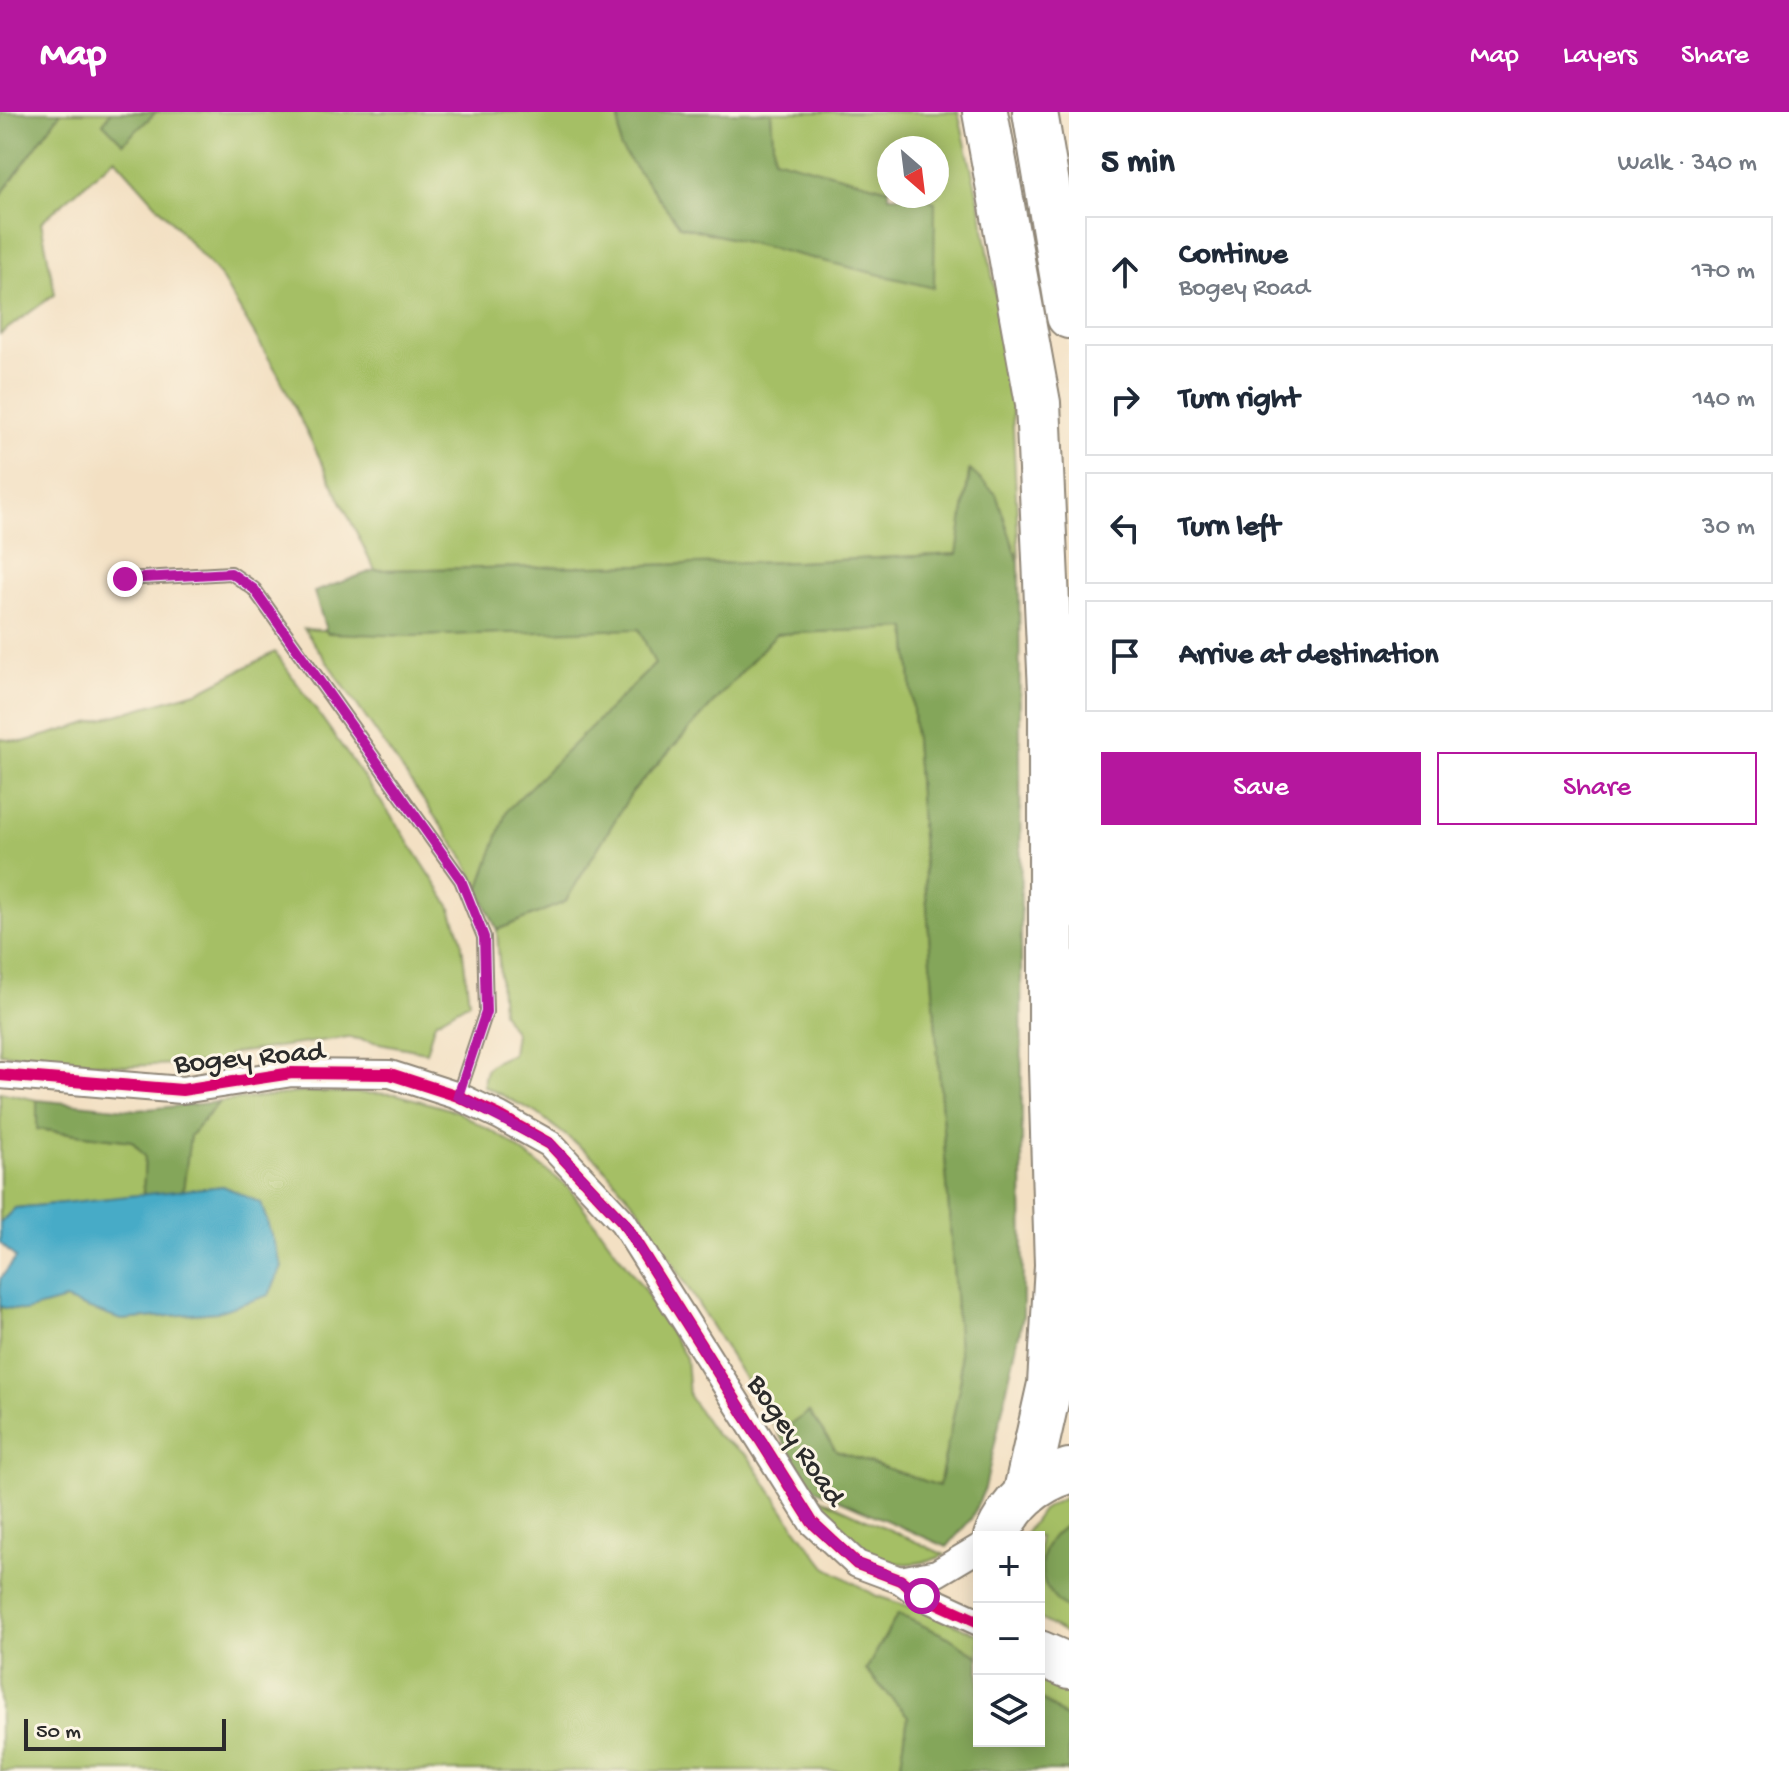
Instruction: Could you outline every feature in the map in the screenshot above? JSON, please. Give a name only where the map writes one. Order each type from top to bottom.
[{"type":"highway","points":[[985,112],[1038,403],[1051,692],[1051,1067],[1057,1265],[1050,1384],[1026,1491]]},
{"type":"highway","points":[[1035,112],[1069,316]]},
{"type":"highway","points":[[999,1531],[1008,1512],[1026,1491],[1051,1476],[1069,1471]]},
{"type":"highway","points":[[1045,1656],[1069,1666]]},
{"type":"street","name":"Bogey Road","points":[[0,1075],[182,1090],[292,1073],[390,1074],[458,1096],[550,1144],[623,1222],[812,1522],[857,1564],[900,1580],[922,1596],[973,1619]]},
{"type":"street","points":[[900,1580],[937,1573],[973,1552]]},
{"type":"lane","points":[[125,579],[231,573],[254,589],[461,880],[484,937],[488,980],[486,1012],[458,1096]]},
{"type":"green space","points":[[0,112],[61,112],[0,196]]},
{"type":"green space","points":[[61,112],[111,112],[103,123],[123,143],[156,112],[619,112],[620,147],[680,226],[877,207],[949,208],[949,136],[877,136],[877,186],[774,158],[771,112],[958,112],[980,205],[1011,384],[1019,563],[996,494],[969,471],[958,554],[796,562],[375,570],[278,374],[220,276],[115,158],[41,222],[55,294],[0,334],[0,196]]},
{"type":"green space","points":[[111,112],[156,112],[123,143],[103,123]]},
{"type":"green space","points":[[619,112],[771,112],[774,158],[877,186],[877,208],[935,208],[934,288],[680,226],[620,147]]},
{"type":"green space","points":[[970,470],[996,494],[1019,563],[1023,1316],[985,1488],[971,1519],[947,1547],[812,1488],[778,1433],[809,1412],[836,1451],[939,1486],[961,1378],[907,628],[776,634],[632,792],[565,902],[497,930],[479,890],[507,810],[655,664],[639,629],[413,636],[327,633],[314,592],[375,570],[796,562],[957,554]]},
{"type":"green space","points":[[639,628],[655,664],[508,810],[479,890],[465,860],[304,629],[413,636]]},
{"type":"green space","points":[[907,628],[961,1378],[939,1486],[836,1451],[809,1412],[778,1433],[640,1210],[598,1161],[537,1113],[484,1086],[487,1068],[512,1054],[515,1033],[502,1012],[497,930],[565,902],[632,792],[776,634]]},
{"type":"green space","points":[[275,652],[401,830],[450,906],[461,937],[469,1002],[435,1022],[426,1052],[348,1037],[228,1054],[228,1062],[126,1066],[0,1053],[0,739],[23,742],[200,691]]},
{"type":"green space","points":[[0,1092],[37,1100],[37,1129],[132,1141],[145,1156],[143,1195],[15,1208],[0,1223]]},
{"type":"green space","points":[[307,1092],[396,1094],[456,1111],[507,1140],[568,1187],[644,1289],[686,1358],[689,1396],[715,1434],[748,1456],[826,1567],[877,1596],[932,1614],[973,1632],[973,1653],[948,1637],[897,1615],[866,1670],[908,1716],[900,1771],[0,1771],[0,1307],[25,1311],[65,1300],[121,1320],[217,1312],[223,1186],[183,1191],[189,1136],[219,1102]]},
{"type":"green space","points":[[37,1100],[137,1110],[219,1102],[190,1136],[183,1191],[143,1195],[145,1156],[132,1141],[37,1129]]},
{"type":"green space","points":[[811,1494],[945,1555],[903,1564],[867,1553],[837,1528]]},
{"type":"green space","points":[[1069,1495],[1069,1636],[1045,1622],[1045,1531],[1027,1531],[1042,1510]]},
{"type":"green space","points":[[1069,1524],[1069,1610],[1057,1601],[1045,1583],[1045,1550],[1057,1532]]},
{"type":"green space","points":[[898,1614],[948,1637],[973,1653],[973,1747],[1045,1747],[1045,1702],[1069,1720],[1069,1771],[900,1771],[908,1716],[866,1670]]},
{"type":"green space","points":[[1045,1679],[1069,1687],[1069,1720],[1045,1702]]},
{"type":"water","points":[[223,1186],[261,1203],[282,1267],[269,1295],[217,1312],[121,1320],[65,1300],[25,1311],[0,1307],[0,1279],[16,1258],[0,1243],[0,1223],[15,1208]]},
{"type":"cycle path","points":[[0,1075],[182,1090],[292,1073],[390,1074],[458,1096],[500,1116],[550,1144],[623,1222],[812,1522],[857,1564],[900,1580],[922,1596],[973,1619]]},
{"type":"route","points":[[125,579],[231,573],[254,589],[461,880],[484,937],[488,980],[486,1012],[458,1096],[550,1144],[623,1222],[812,1522],[857,1564],[900,1580],[922,1596]]}]
